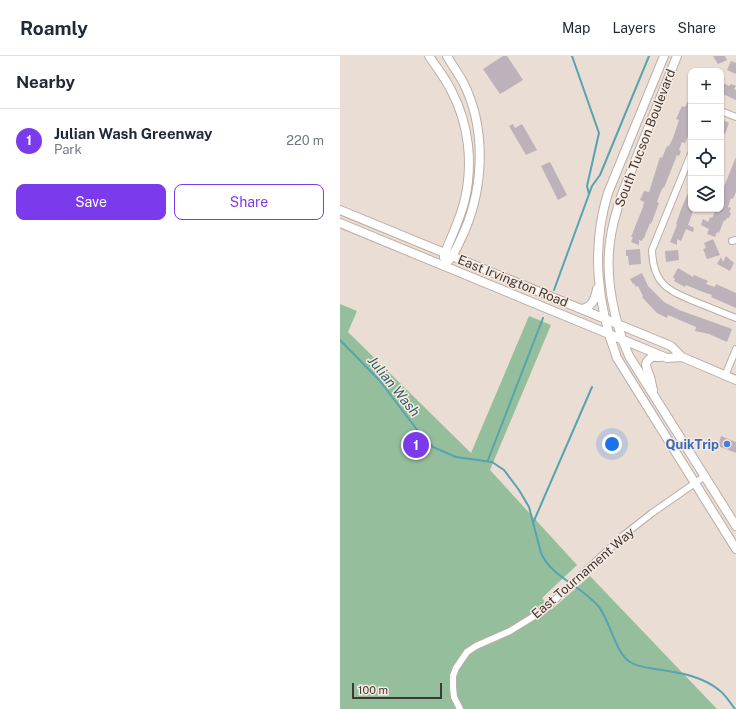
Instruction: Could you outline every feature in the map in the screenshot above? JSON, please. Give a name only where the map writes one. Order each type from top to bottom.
[{"type":"main road","points":[[429,56],[452,91],[458,104],[466,131],[469,158],[469,174],[465,200],[445,253],[444,266]]},
{"type":"main road","points":[[444,266],[453,256],[470,218],[479,181],[479,154],[476,120],[463,83],[447,56]]},
{"type":"main road","name":"South Tucson Boulevard","points":[[664,56],[603,207],[598,240],[598,282],[604,318],[617,358],[736,549]]},
{"type":"main road","name":"South Tucson Boulevard","points":[[677,56],[622,194],[610,242],[610,283],[617,323],[629,355],[736,526]]},
{"type":"main road","name":"East Irvington Road","points":[[340,210],[671,346],[682,357],[736,380]]},
{"type":"main road","name":"East Irvington Road","points":[[340,223],[667,358],[682,357]]},
{"type":"main road","points":[[582,309],[588,308],[594,302],[598,282]]},
{"type":"main road","points":[[654,397],[646,363],[652,357],[667,358]]},
{"type":"street","points":[[724,112],[736,117]]},
{"type":"street","points":[[688,161],[652,250],[652,264],[657,276],[664,286],[674,293],[736,318]]},
{"type":"street","points":[[725,376],[736,349]]},
{"type":"street","name":"East Tournament Way","points":[[460,709],[454,697],[453,676],[456,668],[467,652],[476,646],[510,631],[544,610],[624,535],[705,476]]},
{"type":"green space","points":[[340,304],[357,311],[348,332],[471,453],[529,316],[551,325],[490,470],[577,565],[542,598],[551,610],[590,576],[717,709],[340,709]]},
{"type":"building","points":[[503,56],[507,56],[523,80],[500,94],[483,69]]},
{"type":"building","points":[[713,56],[725,56],[727,60],[718,64]]},
{"type":"building","points":[[731,61],[736,63],[736,74],[727,70]]},
{"type":"building","points":[[724,84],[729,86],[731,84],[736,86],[734,89],[736,90],[736,100],[724,94]]},
{"type":"building","points":[[688,101],[688,136],[685,143],[682,142],[679,150],[681,151],[679,156],[677,155],[664,188],[663,187],[659,196],[657,202],[659,203],[651,224],[650,223],[642,241],[639,240],[639,245],[631,242],[633,237],[631,237],[643,207],[644,202],[640,200],[644,191],[649,192],[660,157],[662,158],[667,146],[669,146],[673,138],[679,120],[676,119],[682,106],[685,107]]},
{"type":"building","points":[[724,120],[729,123],[724,134]]},
{"type":"building","points":[[513,124],[515,128],[522,124],[537,150],[526,155],[509,126]]},
{"type":"building","points":[[736,157],[736,192],[733,199],[731,198],[728,207],[731,208],[729,212],[731,213],[729,218],[725,221],[724,220],[719,233],[717,232],[715,237],[707,234],[709,229],[701,225],[703,219],[708,222],[715,212],[724,212],[724,187]]},
{"type":"building","points":[[550,162],[567,195],[558,200],[541,166]]},
{"type":"building","points":[[688,193],[688,212],[693,212],[688,225],[694,228],[693,232],[686,229],[681,241],[677,239],[677,245],[670,242]]},
{"type":"building","points":[[713,239],[720,255],[707,259],[703,249],[706,248],[704,243]]},
{"type":"building","points":[[640,249],[641,264],[629,265],[626,250]]},
{"type":"building","points":[[678,250],[679,260],[666,262],[665,251]]},
{"type":"building","points":[[726,256],[734,263],[730,271],[717,264],[721,257],[723,262]]},
{"type":"building","points":[[678,268],[693,277],[694,275],[708,281],[706,284],[715,287],[716,284],[736,293],[736,308],[711,297],[712,295],[686,285],[685,287],[674,281],[675,279],[673,277]]},
{"type":"building","points":[[642,273],[648,286],[664,302],[679,310],[732,329],[727,342],[709,334],[695,331],[696,327],[668,315],[667,318],[657,313],[642,297],[643,296],[638,286],[636,287],[630,279]]},
{"type":"building","name":"QuikTrip","points":[[721,436],[736,442],[736,453],[718,446]]},
{"type":"waterway","points":[[572,56],[599,133],[587,186],[589,194]]},
{"type":"waterway","points":[[554,290],[592,186],[600,175],[649,56]]},
{"type":"waterway","points":[[488,460],[543,318]]},
{"type":"waterway","name":"Julian Wash","points":[[340,340],[380,381],[421,435],[433,447],[456,457],[492,462],[504,470],[519,490],[529,507],[541,553],[546,562],[559,575],[592,599],[599,607],[607,620],[617,645],[625,658],[637,666],[685,674],[706,682],[721,692],[735,709]]},
{"type":"waterway","points":[[533,523],[592,387]]},
{"type":"place","name":"QuikTrip","points":[[727,444]]},
{"type":"place","name":"Julian Wash Greenway","points":[[416,445]]}]
